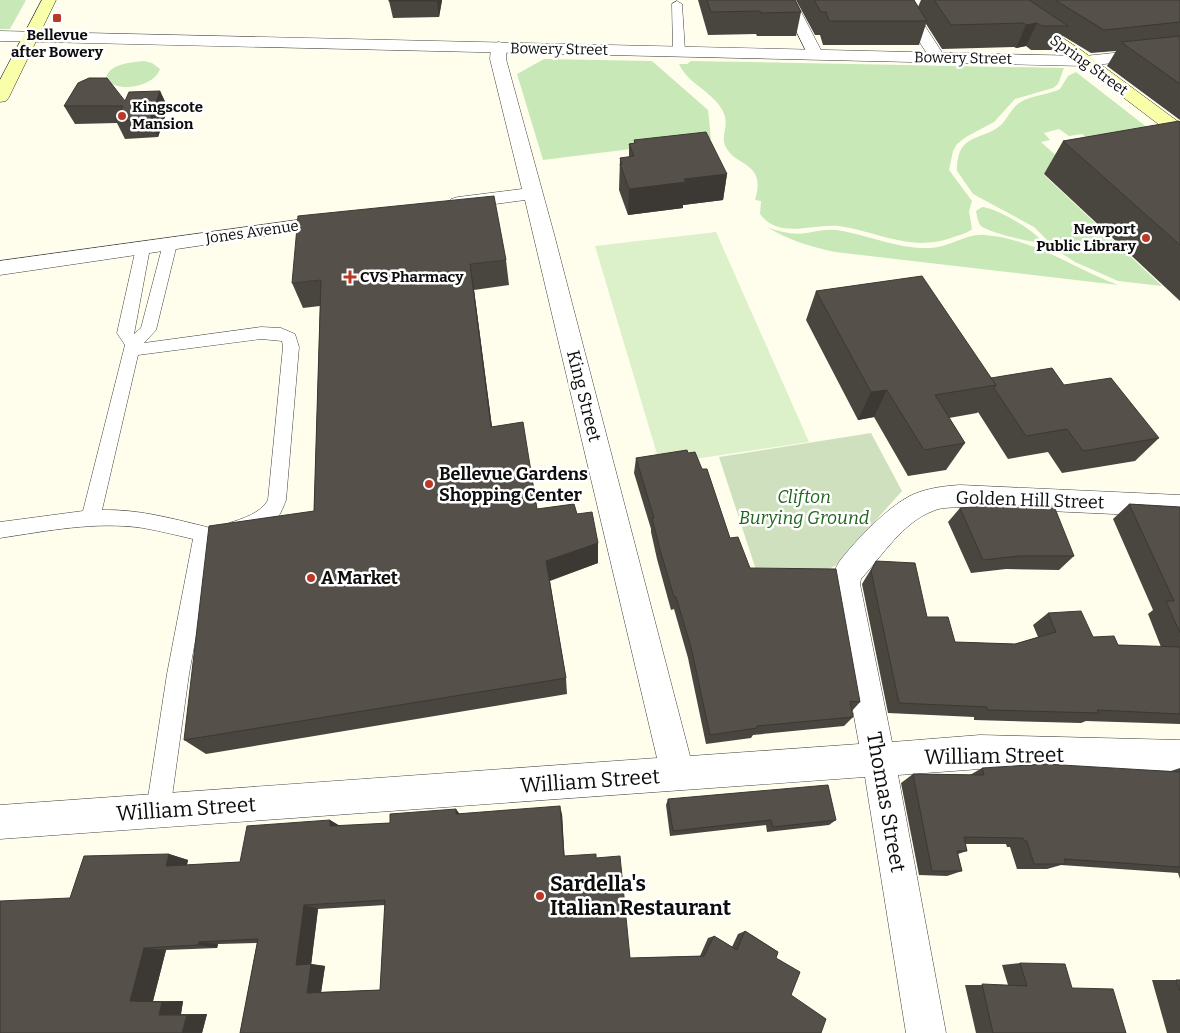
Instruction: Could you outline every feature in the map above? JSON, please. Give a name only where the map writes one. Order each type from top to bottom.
[{"type":"main road","points":[[0,97],[49,0]]},
{"type":"main road","name":"Spring Street","points":[[995,0],[1085,61],[1180,132]]},
{"type":"street","points":[[788,0],[815,54]]},
{"type":"street","points":[[937,57],[906,8],[913,3],[946,0]]},
{"type":"street","name":"Bowery Street","points":[[0,36],[1085,61],[1180,51]]},
{"type":"street","name":"King Street","points":[[499,47],[498,59],[678,775]]},
{"type":"street","points":[[435,206],[533,193]]},
{"type":"street","name":"Jones Avenue","points":[[0,268],[348,219]]},
{"type":"street","name":"Golden Hill Street","points":[[849,572],[906,512],[923,502],[938,498],[960,496],[1180,506]]},
{"type":"street","name":"Thomas Street","points":[[849,572],[845,584],[879,760],[926,1033]]},
{"type":"street","name":"William Street","points":[[0,822],[980,752],[1180,757]]},
{"type":"lane","points":[[676,4],[679,51]]},
{"type":"lane","points":[[91,518],[132,347],[148,330],[170,244]]},
{"type":"lane","points":[[132,347],[125,333],[143,248]]},
{"type":"lane","points":[[0,530],[91,518],[144,520],[203,534],[244,527],[271,512],[277,500],[291,347],[289,338],[280,334],[261,333],[132,347]]},
{"type":"lane","points":[[158,811],[178,674],[196,582],[203,534]]},
{"type":"green space","points":[[0,0],[26,0],[10,29],[0,29]]},
{"type":"green space","points":[[544,59],[652,61],[708,110],[711,139],[543,160],[517,74]]},
{"type":"green space","points":[[144,61],[152,63],[160,69],[151,80],[144,84],[127,87],[112,84],[106,80],[110,70],[115,67]]},
{"type":"green space","points":[[691,61],[1064,68],[1058,84],[1053,88],[1015,99],[994,122],[957,144],[953,151],[949,170],[972,201],[969,211],[972,229],[951,238],[922,243],[895,240],[839,226],[797,229],[777,226],[768,222],[760,214],[761,201],[755,200],[758,187],[757,178],[748,166],[729,152],[725,145],[726,123],[723,112],[714,99],[687,76],[679,64],[687,64]]},
{"type":"green space","points":[[1076,72],[1166,142],[1104,153],[1082,134],[1069,136],[1059,129],[1044,133],[1050,140],[1041,142],[1061,160],[1061,170],[1043,174],[1162,286],[1118,281],[1075,262],[1058,251],[1034,227],[973,194],[957,171],[958,158],[961,149],[966,143],[995,130],[1019,103],[1029,98],[1060,89],[1068,76]]},
{"type":"green space","points":[[982,207],[996,211],[1021,224],[1040,239],[1039,242],[1010,237],[981,226],[976,211]]},
{"type":"green space","points":[[767,227],[797,234],[837,230],[918,248],[944,246],[971,236],[985,235],[1020,242],[1037,248],[1118,285],[835,252],[783,236]]},
{"type":"green space","points":[[716,232],[809,442],[660,464],[595,246]]},
{"type":"green space","name":"Clifton Burying Ground","points":[[871,433],[902,491],[835,566],[822,572],[756,570],[719,457]]},
{"type":"building","points":[[437,0],[437,1],[389,1]]},
{"type":"building","points":[[707,0],[795,0],[801,12],[711,12]]},
{"type":"building","points":[[814,0],[914,0],[927,21],[829,21],[826,12],[821,12]]},
{"type":"building","points":[[934,0],[1029,0],[1068,26],[1042,26],[1037,23],[1026,25],[1024,23],[951,25]]},
{"type":"building","points":[[1055,0],[1180,0],[1180,22],[1104,30]]},
{"type":"building","points":[[1180,36],[1180,84],[1121,42]]},
{"type":"building","points":[[89,78],[107,78],[125,101],[129,92],[160,91],[150,120],[116,121],[123,106],[64,106],[78,83]]},
{"type":"building","points":[[1180,122],[1180,245],[1063,141]]},
{"type":"building","points":[[706,132],[727,174],[684,179],[686,182],[629,189],[620,164],[622,164],[620,158],[634,156],[629,144],[635,143],[634,140]]},
{"type":"building","name":"Bellevue Gardens Shopping Center","points":[[494,196],[506,260],[470,264],[491,427],[523,422],[537,509],[574,504],[577,514],[592,512],[598,543],[546,561],[566,678],[184,740],[209,526],[314,511],[321,280],[292,283],[298,216]]},
{"type":"building","points":[[922,276],[996,385],[935,395],[965,443],[924,450],[887,390],[871,392],[816,291]]},
{"type":"building","points":[[1052,368],[1064,385],[1111,378],[1159,438],[1083,451],[1067,429],[1026,436],[994,388],[996,385],[991,378]]},
{"type":"building","points":[[687,450],[688,453],[695,452],[702,469],[707,469],[730,538],[738,537],[750,568],[836,569],[860,702],[850,701],[853,717],[757,726],[757,728],[710,735],[691,647],[659,546],[652,518],[654,518],[636,458]]},
{"type":"building","points":[[1129,504],[1180,507],[1180,633],[1166,601],[1174,601]]},
{"type":"building","points":[[1002,505],[1054,506],[1074,556],[1019,556],[983,560],[960,508]]},
{"type":"building","points":[[876,561],[915,563],[927,617],[948,617],[955,642],[1015,644],[1056,632],[1048,613],[1081,611],[1093,637],[1114,636],[1118,645],[1180,647],[1180,714],[1097,710],[1099,713],[988,710],[987,707],[899,703],[871,571]]},
{"type":"building","points":[[1045,764],[1180,772],[1180,867],[1064,859],[1066,864],[1034,864],[1027,841],[1024,841],[1023,838],[964,837],[967,851],[957,851],[962,871],[932,871],[913,774],[984,775],[982,768]]},
{"type":"building","points":[[828,785],[836,820],[773,827],[771,820],[673,831],[668,799]]},
{"type":"building","points":[[560,806],[564,856],[596,854],[596,858],[620,856],[630,958],[704,956],[714,936],[737,950],[745,931],[778,952],[776,958],[800,972],[791,995],[826,1019],[821,1033],[240,1033],[258,939],[199,942],[198,945],[144,948],[130,1001],[162,1002],[159,1015],[187,1015],[182,1033],[0,1033],[0,901],[70,898],[84,856],[169,854],[166,866],[240,862],[247,826],[330,820],[330,826],[390,823],[390,814],[456,809],[456,814]],"holes":[[[385,900],[380,990],[307,993],[311,964],[296,965],[304,905]]]},
{"type":"building","points":[[1020,963],[1065,964],[1072,988],[1113,989],[1126,1033],[993,1033],[982,984],[1027,986]]},
{"type":"building","points":[[1176,980],[1180,980],[1180,991]]},
{"type":"place","name":"Bellevue after Bowery","points":[[57,18]]},
{"type":"place","name":"Kingscote Mansion","points":[[122,116]]},
{"type":"place","name":"Newport Public Library","points":[[1146,238]]},
{"type":"place","name":"CVS Pharmacy","points":[[350,277]]},
{"type":"place","name":"Bellevue Gardens Shopping Center","points":[[429,484]]},
{"type":"place","name":"A Market","points":[[311,578]]},
{"type":"place","name":"Sardella's Italian Restaurant","points":[[540,896]]}]
